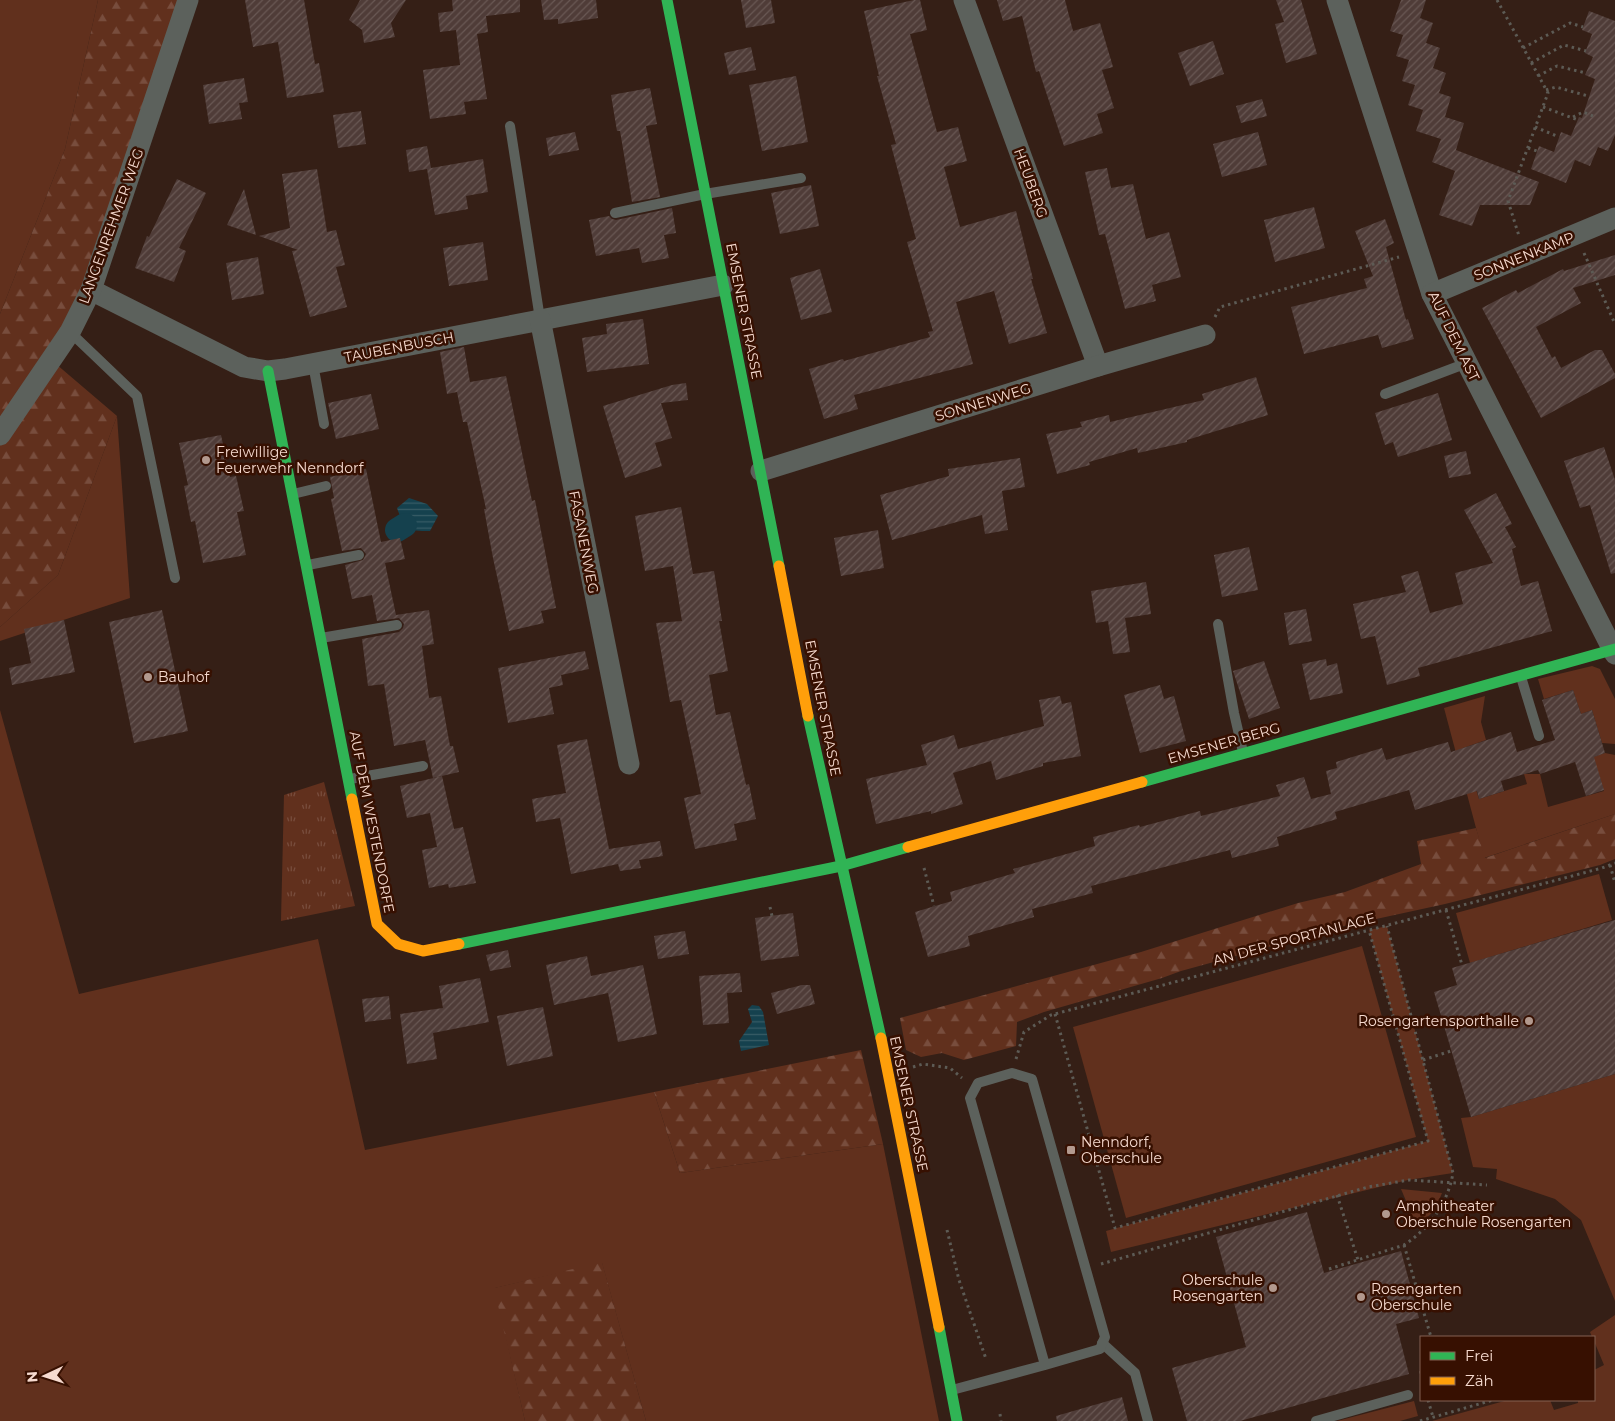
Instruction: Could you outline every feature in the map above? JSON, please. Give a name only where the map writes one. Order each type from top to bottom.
[{"type":"street","name":"LANGENREHMER WEG","points":[[0,435],[70,332],[91,290],[188,0]]},
{"type":"street","name":"EMSENER STRASSE","points":[[667,0],[814,744],[889,1075],[957,1421]]},
{"type":"street","name":"HEUBERG","points":[[964,0],[1098,366]]},
{"type":"street","name":"AUF DEM AST","points":[[1337,0],[1432,294],[1614,651]]},
{"type":"street","name":"SONNENKAMP","points":[[1432,294],[1615,218]]},
{"type":"street","name":"TAUBENBUSCH","points":[[91,290],[244,367],[268,371],[723,285]]},
{"type":"street","name":"FASANENWEG","points":[[540,319],[628,764]]},
{"type":"street","name":"SONNENWEG","points":[[761,471],[1098,366],[1205,335]]},
{"type":"street","name":"AUF DEM WESTENDORFE","points":[[268,371],[377,924],[398,944],[423,951],[841,866]]},
{"type":"street","name":"EMSENER BERG","points":[[841,866],[1614,651]]},
{"type":"lane","points":[[510,126],[540,319]]},
{"type":"lane","points":[[615,213],[705,194],[801,178]]},
{"type":"lane","points":[[70,332],[137,396],[175,578]]},
{"type":"lane","points":[[1385,394],[1467,363]]},
{"type":"lane","points":[[313,364],[324,424]]},
{"type":"lane","points":[[292,494],[326,486]]},
{"type":"lane","points":[[306,565],[359,555]]},
{"type":"lane","points":[[1218,624],[1243,753]]},
{"type":"lane","points":[[321,638],[397,625]]},
{"type":"lane","points":[[1521,676],[1539,736]]},
{"type":"lane","points":[[348,779],[423,766]]},
{"type":"lane","points":[[951,1390],[1045,1365],[1100,1349],[1105,1338],[1032,1079],[1012,1073],[978,1083],[970,1098],[1045,1365]]},
{"type":"lane","points":[[1102,1344],[1134,1373],[1148,1421]]},
{"type":"lane","points":[[1316,1421],[1408,1395]]},
{"type":"path","points":[[1497,0],[1548,93],[1508,201],[1525,255]]},
{"type":"path","points":[[1523,48],[1570,23],[1583,27]]},
{"type":"path","points":[[1531,63],[1564,45],[1586,50]]},
{"type":"path","points":[[1538,76],[1557,66],[1586,73]]},
{"type":"path","points":[[1546,90],[1556,87],[1588,96]]},
{"type":"path","points":[[1543,107],[1578,120]]},
{"type":"path","points":[[1573,118],[1583,112],[1593,116]]},
{"type":"path","points":[[1536,127],[1559,137]]},
{"type":"path","points":[[1528,148],[1537,151]]},
{"type":"path","points":[[1576,234],[1615,324]]},
{"type":"path","points":[[1205,335],[1220,307],[1419,252]]},
{"type":"path","name":"AN DER SPORTANLAGE","points":[[1012,1073],[1024,1032],[1055,1014],[1615,863]]},
{"type":"path","points":[[922,864],[934,906]]},
{"type":"path","points":[[1610,865],[1615,883]]},
{"type":"path","points":[[770,906],[772,916]]},
{"type":"path","points":[[1446,910],[1462,965]]},
{"type":"path","points":[[1329,1268],[1404,1245],[1414,1239],[1438,1215],[1453,1173],[1387,926]]},
{"type":"path","points":[[1055,1014],[1115,1228],[1428,1141],[1369,930]]},
{"type":"path","points":[[1422,1060],[1451,1051]]},
{"type":"path","points":[[889,1075],[923,1064],[950,1068],[966,1081],[978,1083]]},
{"type":"path","points":[[1086,1268],[1368,1187],[1408,1180],[1487,1185]]},
{"type":"path","points":[[1337,1195],[1358,1260]]},
{"type":"path","points":[[945,1222],[959,1280],[986,1359]]},
{"type":"path","points":[[1404,1245],[1430,1336]]},
{"type":"path","points":[[1428,1401],[1433,1417]]},
{"type":"path","points":[[1420,1421],[1489,1401]]},
{"type":"path","points":[[1000,1414],[1001,1421]]},
{"type":"green space","points":[[0,0],[98,0],[65,149],[0,314]]},
{"type":"green space","points":[[98,0],[178,0],[56,364],[117,416],[58,575],[0,627],[0,314],[65,149]]},
{"type":"green space","points":[[117,416],[130,598],[0,641],[0,627],[58,575]]},
{"type":"green space","points":[[1592,666],[1600,669],[1615,699],[1615,744],[1602,743],[1592,710],[1581,714],[1573,690],[1544,699],[1538,679]]},
{"type":"green space","points":[[1485,696],[1481,722],[1486,740],[1463,748],[1479,799],[1527,784],[1524,774],[1540,774],[1548,807],[1604,791],[1593,757],[1605,753],[1615,755],[1615,814],[1484,858],[1444,708]]},
{"type":"green space","points":[[0,710],[79,994],[318,939],[365,1150],[654,1092],[680,1173],[883,1144],[939,1421],[646,1421],[602,1263],[495,1288],[525,1421],[0,1421]]},
{"type":"green space","points":[[324,782],[355,906],[281,921],[284,795]]},
{"type":"green space","points":[[1615,814],[1615,859],[1600,865],[1445,904],[1344,926],[1181,971],[1044,1012],[1017,1022],[1016,1046],[964,1060],[942,1053],[921,1057],[906,1050],[900,1018],[1141,952],[1298,903],[1345,892],[1421,864],[1417,841],[1476,828],[1485,858]]},
{"type":"green space","points":[[1599,874],[1612,920],[1470,963],[1456,913]]},
{"type":"green space","points":[[1387,926],[1453,1173],[1408,1180],[1111,1252],[1106,1231],[1428,1141],[1369,930]]},
{"type":"green space","points":[[1362,946],[1416,1137],[1126,1218],[1073,1027]]},
{"type":"green space","points":[[861,1050],[883,1144],[680,1173],[654,1092]]},
{"type":"green space","points":[[1615,1074],[1615,1301],[1581,1220],[1555,1199],[1496,1179],[1497,1169],[1473,1167],[1461,1118],[1471,1117]]},
{"type":"green space","points":[[1401,1189],[1442,1193],[1435,1210],[1417,1227]]},
{"type":"green space","points":[[602,1262],[646,1421],[525,1421],[494,1288]]},
{"type":"green space","points":[[1615,1315],[1615,1421],[1432,1421],[1504,1401],[1550,1401],[1554,1410],[1578,1403],[1578,1401],[1595,1401],[1595,1370],[1604,1365],[1595,1343],[1595,1336],[1592,1336],[1590,1332]]},
{"type":"green space","points":[[1414,1401],[1418,1416],[1400,1421],[1337,1421]]},
{"type":"water","points":[[409,498],[427,504],[438,516],[430,531],[412,530],[402,521],[397,508]]},
{"type":"water","points":[[752,1005],[759,1006],[763,1012],[769,1045],[741,1051],[739,1041],[752,1022],[748,1009]]},
{"type":"building","points":[[245,0],[304,0],[315,64],[319,63],[324,92],[287,98],[278,42],[253,47]]},
{"type":"building","points":[[360,0],[406,0],[391,23],[395,37],[364,43],[362,30],[349,20]]},
{"type":"building","points":[[452,0],[520,0],[520,12],[486,16],[488,32],[477,34],[487,99],[464,102],[466,114],[430,119],[423,70],[460,65],[456,30],[440,32],[438,13],[453,11]]},
{"type":"building","points":[[541,0],[596,0],[598,18],[558,24],[558,19],[544,20]]},
{"type":"building","points":[[741,0],[771,0],[775,23],[746,28]]},
{"type":"building","points":[[920,0],[927,30],[910,34],[937,132],[958,127],[967,161],[944,167],[960,227],[1016,211],[1033,279],[1031,279],[1047,333],[1009,344],[994,291],[956,302],[973,364],[854,395],[858,409],[824,419],[809,369],[930,337],[928,332],[933,331],[907,242],[916,239],[891,145],[896,144],[877,76],[879,76],[864,11]]},
{"type":"building","points":[[997,0],[1065,0],[1073,31],[1100,23],[1113,67],[1102,70],[1114,108],[1097,114],[1103,133],[1064,146],[1039,71],[1036,72],[1022,16],[1003,21]]},
{"type":"building","points":[[1276,0],[1301,0],[1317,54],[1286,63],[1275,24],[1284,22]]},
{"type":"building","points":[[1401,0],[1426,0],[1420,18],[1433,23],[1426,43],[1440,48],[1433,68],[1446,73],[1439,93],[1451,97],[1445,117],[1464,123],[1456,150],[1539,182],[1530,205],[1480,205],[1472,226],[1439,215],[1455,171],[1432,162],[1441,139],[1416,131],[1423,110],[1408,105],[1415,85],[1402,81],[1409,60],[1396,56],[1403,35],[1390,31]]},
{"type":"building","points":[[1589,11],[1615,21],[1615,135],[1608,151],[1598,147],[1590,166],[1575,160],[1566,183],[1531,169],[1539,146],[1554,152],[1561,132],[1571,136],[1579,117],[1582,118],[1595,79],[1585,75],[1593,57],[1585,53],[1592,34],[1582,30]]},
{"type":"building","points":[[1213,41],[1224,74],[1190,86],[1178,53]]},
{"type":"building","points":[[751,47],[756,70],[729,75],[724,53]]},
{"type":"building","points":[[796,76],[808,142],[762,151],[749,85]]},
{"type":"building","points":[[244,78],[248,102],[239,103],[242,119],[209,124],[203,85]]},
{"type":"building","points":[[650,88],[657,124],[646,126],[660,197],[632,202],[620,131],[617,131],[611,95]]},
{"type":"building","points":[[1262,99],[1267,116],[1241,123],[1236,106]]},
{"type":"building","points":[[361,111],[366,144],[338,148],[333,115]]},
{"type":"building","points":[[575,132],[579,150],[549,156],[546,138]]},
{"type":"building","points":[[1258,132],[1267,165],[1222,177],[1213,144]]},
{"type":"building","points":[[427,146],[431,168],[483,159],[488,192],[466,196],[468,209],[435,215],[427,169],[409,172],[406,150]]},
{"type":"building","points":[[1107,168],[1111,188],[1133,184],[1146,239],[1169,232],[1181,277],[1152,285],[1156,301],[1125,309],[1105,234],[1099,235],[1085,172]]},
{"type":"building","points":[[317,169],[327,232],[336,230],[345,265],[336,267],[347,307],[310,317],[292,251],[298,250],[259,236],[290,228],[282,174]]},
{"type":"building","points":[[177,179],[206,193],[179,248],[186,251],[174,282],[135,268],[147,236],[149,237]]},
{"type":"building","points":[[811,185],[819,226],[780,234],[771,193]]},
{"type":"building","points":[[244,189],[256,235],[227,225]]},
{"type":"building","points":[[1314,207],[1325,248],[1275,262],[1264,220]]},
{"type":"building","points":[[672,208],[676,233],[664,235],[669,258],[642,263],[639,248],[596,256],[589,220],[609,216],[616,220]]},
{"type":"building","points":[[1385,219],[1394,243],[1386,247],[1406,320],[1408,319],[1414,339],[1382,348],[1378,335],[1304,354],[1291,307],[1367,288],[1364,279],[1373,276],[1355,231]]},
{"type":"building","points":[[483,242],[488,280],[449,286],[443,248]]},
{"type":"building","points":[[1615,255],[1615,275],[1573,288],[1581,303],[1536,327],[1552,358],[1555,356],[1561,368],[1595,350],[1602,350],[1615,374],[1615,378],[1541,418],[1482,308],[1516,290],[1518,293],[1563,269],[1564,271]]},
{"type":"building","points":[[258,257],[264,294],[232,300],[226,263]]},
{"type":"building","points":[[820,269],[832,312],[801,320],[790,278]]},
{"type":"building","points":[[643,319],[649,364],[587,372],[582,338],[607,334],[606,324]]},
{"type":"building","points":[[464,347],[470,382],[506,376],[532,501],[535,500],[556,608],[541,611],[544,623],[509,631],[467,422],[463,422],[457,392],[447,394],[440,352]]},
{"type":"building","points":[[1256,377],[1268,415],[1187,440],[1187,442],[1138,453],[1137,448],[1089,462],[1090,465],[1057,474],[1046,434],[1082,427],[1080,422],[1109,415],[1110,422],[1204,400],[1202,394]]},
{"type":"building","points":[[686,383],[688,400],[661,403],[672,438],[655,443],[662,466],[625,478],[603,406],[672,385]]},
{"type":"building","points":[[1438,393],[1452,440],[1398,457],[1393,442],[1385,445],[1375,413]]},
{"type":"building","points":[[371,394],[379,429],[336,439],[328,403]]},
{"type":"building","points":[[221,435],[230,477],[236,476],[244,511],[237,512],[246,555],[203,563],[195,521],[191,522],[184,486],[188,485],[179,443]]},
{"type":"building","points":[[1604,447],[1615,480],[1615,573],[1611,574],[1590,505],[1580,508],[1564,461]]},
{"type":"building","points":[[1466,451],[1471,474],[1449,478],[1444,456]]},
{"type":"building","points":[[1020,458],[1025,487],[1002,491],[1008,530],[985,534],[982,515],[892,540],[880,495],[949,476],[948,469]]},
{"type":"building","points":[[366,469],[381,542],[400,538],[405,559],[385,563],[396,615],[429,610],[434,644],[422,646],[429,698],[441,696],[450,746],[453,746],[459,772],[433,778],[425,740],[394,746],[384,684],[368,686],[362,639],[399,632],[404,624],[399,618],[377,621],[372,595],[352,599],[345,565],[363,560],[366,554],[361,548],[342,551],[331,499],[334,498],[330,477]]},
{"type":"building","points":[[1496,493],[1512,524],[1505,527],[1516,547],[1512,549],[1521,586],[1538,581],[1552,631],[1418,668],[1420,676],[1387,685],[1375,636],[1361,639],[1353,604],[1406,592],[1401,576],[1418,571],[1430,613],[1463,604],[1455,573],[1493,563],[1464,510]]},
{"type":"building","points":[[681,507],[693,574],[714,571],[722,621],[719,621],[728,671],[709,675],[716,715],[730,712],[746,785],[749,784],[756,819],[734,824],[737,840],[695,849],[684,798],[701,794],[681,700],[670,702],[656,623],[682,621],[673,566],[645,571],[635,516]]},
{"type":"building","points":[[878,530],[884,568],[841,576],[834,538]]},
{"type":"building","points":[[1249,547],[1258,590],[1222,597],[1214,555]]},
{"type":"building","points":[[1146,582],[1151,614],[1125,618],[1130,652],[1113,654],[1108,621],[1096,623],[1091,591]]},
{"type":"building","points":[[1306,609],[1312,641],[1289,645],[1284,613]]},
{"type":"building","name":"Bauhof","points":[[162,610],[188,731],[134,743],[109,622]]},
{"type":"building","points":[[64,620],[75,672],[12,685],[9,668],[31,663],[24,629]]},
{"type":"building","points":[[585,651],[589,669],[561,675],[563,685],[549,688],[554,714],[508,723],[498,668]]},
{"type":"building","points":[[1326,659],[1327,666],[1337,663],[1343,693],[1310,700],[1302,664]]},
{"type":"building","points":[[1264,661],[1280,708],[1249,719],[1233,671]]},
{"type":"building","points":[[1160,685],[1164,699],[1174,696],[1186,741],[1140,753],[1124,695]]},
{"type":"building","points":[[1573,690],[1581,714],[1592,710],[1605,753],[1594,757],[1604,790],[1586,796],[1575,762],[1540,774],[1538,770],[1501,781],[1504,791],[1479,799],[1477,791],[1415,810],[1409,790],[1335,812],[1337,819],[1277,837],[1279,846],[1232,858],[1230,850],[1091,886],[1093,893],[1032,909],[1034,917],[968,936],[970,946],[928,957],[915,912],[952,901],[950,892],[1015,873],[1013,869],[1095,846],[1093,837],[1200,811],[1201,816],[1280,796],[1276,785],[1304,777],[1311,799],[1331,794],[1326,771],[1337,768],[1336,762],[1382,748],[1386,760],[1448,742],[1451,752],[1511,732],[1517,752],[1555,740],[1542,700]]},
{"type":"building","points":[[1060,696],[1062,704],[1071,702],[1081,756],[1043,763],[1043,766],[996,780],[991,761],[953,773],[963,804],[931,814],[931,811],[876,824],[866,779],[927,765],[921,745],[954,735],[958,749],[1044,726],[1039,700]]},
{"type":"building","points":[[587,739],[609,849],[660,841],[663,856],[639,860],[641,868],[620,871],[618,864],[571,874],[560,818],[536,822],[532,799],[566,793],[557,745]]},
{"type":"building","points":[[442,776],[454,829],[463,827],[476,883],[449,888],[448,884],[429,888],[422,850],[437,847],[430,813],[407,818],[400,786]]},
{"type":"building","points":[[793,913],[799,956],[761,961],[755,918]]},
{"type":"building","name":"Rosengartensporthalle","points":[[1615,920],[1615,1074],[1471,1117],[1434,992],[1457,985],[1452,968]]},
{"type":"building","points":[[685,931],[689,954],[658,959],[654,936]]},
{"type":"building","points":[[508,950],[511,967],[490,971],[486,955]]},
{"type":"building","points":[[587,956],[591,976],[643,965],[657,1034],[618,1042],[608,993],[554,1005],[546,965]]},
{"type":"building","points":[[740,973],[742,992],[727,993],[729,1023],[703,1025],[699,976]]},
{"type":"building","points":[[480,978],[489,1022],[433,1033],[437,1059],[407,1064],[400,1014],[443,1008],[439,986]]},
{"type":"building","points":[[802,985],[810,985],[815,1004],[777,1014],[771,993]]},
{"type":"building","points":[[389,996],[391,1019],[365,1022],[362,999]]},
{"type":"building","points":[[543,1007],[553,1056],[507,1066],[497,1016]]},
{"type":"building","points":[[1307,1212],[1324,1273],[1401,1251],[1419,1318],[1396,1324],[1409,1374],[1240,1421],[1187,1421],[1172,1368],[1246,1347],[1216,1237]]},
{"type":"building","points":[[1122,1397],[1128,1421],[1057,1421],[1056,1416]]},
{"type":"waterway","points":[[397,530],[405,525]]},
{"type":"traffic: fast","points":[[667,0],[779,566]]},
{"type":"traffic: fast","points":[[268,371],[352,799]]},
{"type":"traffic: fast","points":[[1142,782],[1615,649]]},
{"type":"traffic: fast","points":[[808,716],[881,1038]]},
{"type":"traffic: fast","points":[[459,944],[841,866],[908,847]]},
{"type":"traffic: fast","points":[[939,1327],[957,1421]]},
{"type":"traffic: slow","points":[[779,566],[808,716]]},
{"type":"traffic: slow","points":[[908,847],[1142,782]]},
{"type":"traffic: slow","points":[[352,799],[377,924],[398,944],[423,951],[459,944]]},
{"type":"traffic: slow","points":[[881,1038],[939,1327]]},
{"type":"place","name":"Freiwillige Feuerwehr Nenndorf","points":[[206,460]]},
{"type":"place","name":"Bauhof","points":[[148,677]]},
{"type":"place","name":"Rosengartensporthalle","points":[[1529,1021]]},
{"type":"place","name":"Nenndorf, Oberschule","points":[[1071,1150]]},
{"type":"place","name":"Amphitheater Oberschule Rosengarten","points":[[1386,1214]]},
{"type":"place","name":"Oberschule Rosengarten","points":[[1273,1288]]},
{"type":"place","name":"Rosengarten Oberschule","points":[[1361,1297]]}]
